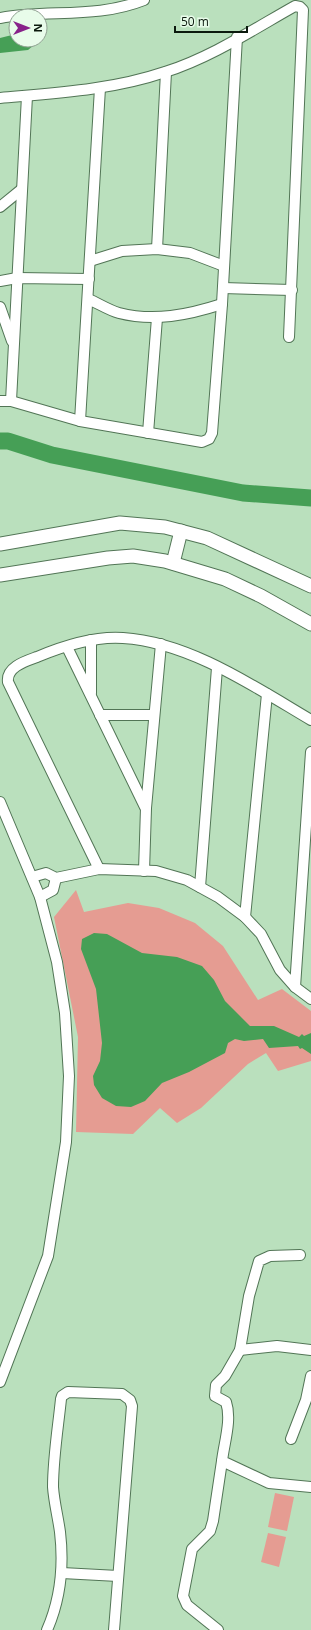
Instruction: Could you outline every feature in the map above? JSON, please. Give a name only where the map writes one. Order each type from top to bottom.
[{"type":"street","points":[[0,18],[26,13],[88,13],[124,8],[144,0]]},
{"type":"street","points":[[0,98],[100,88],[128,83],[166,72],[199,59],[295,6],[300,7],[303,10],[289,337]]},
{"type":"street","points":[[0,401],[11,401],[80,421],[202,442],[209,439],[212,432],[222,304],[237,37]]},
{"type":"street","points":[[157,249],[166,72]]},
{"type":"street","points":[[80,421],[100,88]]},
{"type":"street","points":[[11,401],[27,96]]},
{"type":"street","points":[[0,207],[22,189]]},
{"type":"street","points":[[90,262],[122,251],[157,249],[190,253],[224,266]]},
{"type":"street","points":[[0,281],[17,278],[89,279]]},
{"type":"street","points":[[223,288],[292,290]]},
{"type":"street","points":[[88,299],[118,312],[157,318],[192,314],[222,304]]},
{"type":"street","points":[[0,307],[14,347]]},
{"type":"street","points":[[148,433],[157,318]]},
{"type":"street","points":[[0,544],[120,523],[164,527],[207,538],[311,586]]},
{"type":"street","points":[[173,563],[181,532]]},
{"type":"street","points":[[0,575],[133,556],[173,563],[225,579],[261,596],[311,624]]},
{"type":"street","points":[[99,869],[8,682],[7,676],[9,671],[26,661],[91,640],[122,637],[151,641],[190,654],[267,694],[311,720]]},
{"type":"street","points":[[91,640],[91,695]]},
{"type":"street","points":[[144,871],[146,808],[161,644]]},
{"type":"street","points":[[67,647],[146,808]]},
{"type":"street","points":[[200,887],[217,668]]},
{"type":"street","points":[[245,917],[267,694]]},
{"type":"street","points":[[100,715],[154,715]]},
{"type":"street","points":[[295,987],[311,752]]},
{"type":"street","points":[[0,802],[40,898],[57,962],[65,1013],[69,1076],[66,1142],[48,1256],[0,1382]]},
{"type":"street","points":[[32,877],[46,873],[56,878],[99,869],[144,871],[170,875],[200,887],[218,897],[245,917],[261,934],[280,970],[295,987],[311,999]]},
{"type":"street","points":[[40,898],[53,890],[56,878]]},
{"type":"street","points":[[218,1630],[187,1605],[183,1596],[192,1549],[210,1531],[214,1521],[228,1422],[226,1402],[215,1396],[214,1388],[225,1376],[240,1350],[249,1296],[259,1261],[270,1256],[300,1255]]},
{"type":"street","points":[[240,1350],[277,1346],[311,1350]]},
{"type":"street","points":[[291,1439],[306,1400],[311,1376]]},
{"type":"street","points":[[47,1630],[55,1612],[62,1573],[60,1534],[53,1484],[61,1399],[62,1396],[68,1392],[122,1394],[130,1400],[132,1406],[114,1630]]},
{"type":"street","points":[[222,1462],[269,1483],[311,1487]]},
{"type":"street","points":[[62,1573],[118,1576]]},
{"type":"shaded area","points":[[8,36],[8,48],[30,48],[28,50],[0,53],[0,38]]},
{"type":"shaded area","points":[[76,890],[84,912],[128,903],[159,908],[195,923],[223,946],[258,1000],[282,989],[311,1011],[311,1061],[278,1071],[266,1053],[248,1064],[201,1108],[177,1123],[160,1108],[133,1134],[76,1132],[78,1037],[54,917]]},
{"type":"shaded area","points":[[94,933],[107,934],[142,953],[177,957],[202,966],[214,980],[225,1001],[250,1026],[274,1026],[299,1037],[302,1034],[304,1036],[311,1033],[311,1054],[302,1048],[300,1049],[298,1046],[269,1048],[263,1039],[244,1041],[235,1039],[228,1043],[225,1053],[189,1072],[162,1083],[145,1101],[131,1107],[116,1106],[102,1098],[94,1085],[93,1076],[100,1061],[102,1043],[96,989],[81,949],[82,939]]},
{"type":"shaded area","points":[[275,1493],[294,1497],[287,1531],[268,1527]]},
{"type":"shaded area","points":[[268,1533],[286,1537],[279,1567],[261,1562]]},
{"type":"waterway","points":[[0,441],[8,441],[52,455],[243,493],[311,498]]}]
